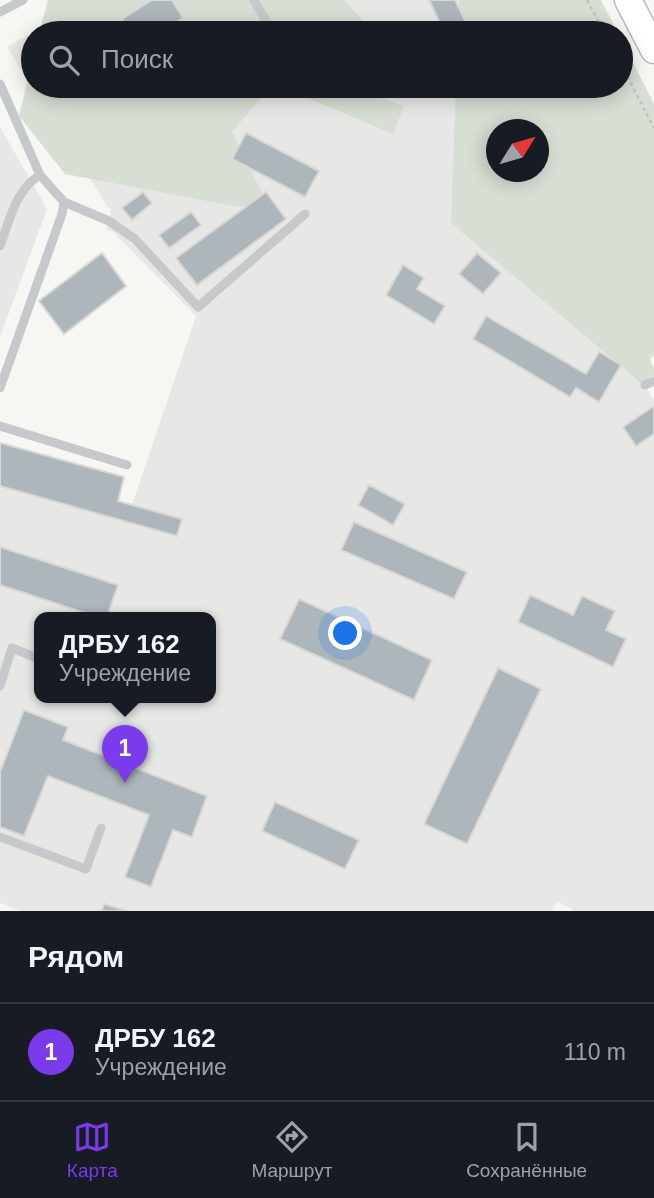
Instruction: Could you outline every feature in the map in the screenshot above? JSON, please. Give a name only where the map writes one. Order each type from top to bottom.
[{"type":"main road","points":[[628,0],[654,50]]},
{"type":"lane","points":[[0,12],[23,0]]},
{"type":"lane","points":[[254,0],[266,21]]},
{"type":"lane","points":[[0,84],[40,175],[64,202],[108,221],[135,239],[198,307],[305,214]]},
{"type":"lane","points":[[0,247],[19,196],[31,181],[40,175]]},
{"type":"lane","points":[[0,388],[64,202]]},
{"type":"lane","points":[[0,426],[127,465]]},
{"type":"lane","points":[[0,686],[12,648],[34,657]]},
{"type":"lane","points":[[0,837],[86,869],[101,828]]},
{"type":"path","points":[[587,0],[598,21]]},
{"type":"path","points":[[633,87],[654,128]]},
{"type":"shaded area","points":[[48,0],[344,0],[362,20],[362,21],[42,21]]},
{"type":"shaded area","points":[[90,0],[480,0],[493,21],[53,21]]},
{"type":"shaded area","points":[[459,0],[601,0],[612,21],[458,21]]},
{"type":"shaded area","points":[[21,39],[21,69],[7,47]]},
{"type":"shaded area","points":[[633,63],[654,104],[654,352],[650,360],[654,375],[642,384],[451,223],[456,98],[633,98]]},
{"type":"shaded area","points":[[23,98],[261,98],[232,132],[266,201],[239,207],[65,174],[19,116]]},
{"type":"shaded area","points":[[39,98],[539,98],[654,283],[654,356],[637,365],[654,400],[654,911],[575,911],[557,901],[552,911],[22,911],[0,903],[0,486],[177,535],[182,520],[132,505],[196,316],[113,232],[106,229],[111,212]]},
{"type":"shaded area","points":[[308,98],[380,98],[404,106],[393,134]]},
{"type":"shaded area","points":[[0,127],[47,209],[0,337]]},
{"type":"building","points":[[152,0],[172,0],[183,18],[178,21],[122,19]]},
{"type":"building","points":[[429,0],[455,0],[465,21],[439,21]]},
{"type":"building","points":[[246,133],[319,171],[305,197],[232,159]]},
{"type":"building","points":[[143,192],[152,203],[132,220],[122,208]]},
{"type":"building","points":[[266,192],[286,219],[197,285],[176,258]]},
{"type":"building","points":[[191,212],[201,225],[169,248],[159,235]]},
{"type":"building","points":[[102,253],[126,286],[64,334],[39,301]]},
{"type":"building","points":[[477,253],[501,273],[483,294],[459,274]]},
{"type":"building","points":[[403,265],[424,278],[417,289],[445,306],[434,324],[386,295]]},
{"type":"building","points":[[486,316],[586,374],[599,352],[621,365],[599,402],[576,388],[570,397],[473,339]]},
{"type":"building","points":[[654,406],[654,434],[636,446],[623,427]]},
{"type":"building","points":[[0,443],[124,477],[118,501],[182,519],[177,536],[0,486]]},
{"type":"building","points":[[369,485],[405,504],[393,525],[358,505]]},
{"type":"building","points":[[354,522],[467,572],[454,599],[341,550]]},
{"type":"building","points":[[0,547],[118,585],[109,612],[82,612],[0,585]]},
{"type":"building","points":[[530,595],[573,615],[582,596],[615,611],[606,630],[626,639],[613,667],[518,622]]},
{"type":"building","points":[[299,599],[432,660],[414,700],[280,639]]},
{"type":"building","points":[[498,668],[541,689],[467,844],[424,824]]},
{"type":"building","points":[[24,710],[68,727],[63,740],[207,796],[192,837],[173,830],[151,887],[125,877],[149,815],[48,776],[24,836],[0,827],[0,772]]},
{"type":"building","points":[[275,802],[359,840],[345,869],[262,831]]},
{"type":"building","points":[[104,904],[127,911],[102,911]]},
{"type":"place","name":"ДРБУ 162","points":[[125,783]]}]
